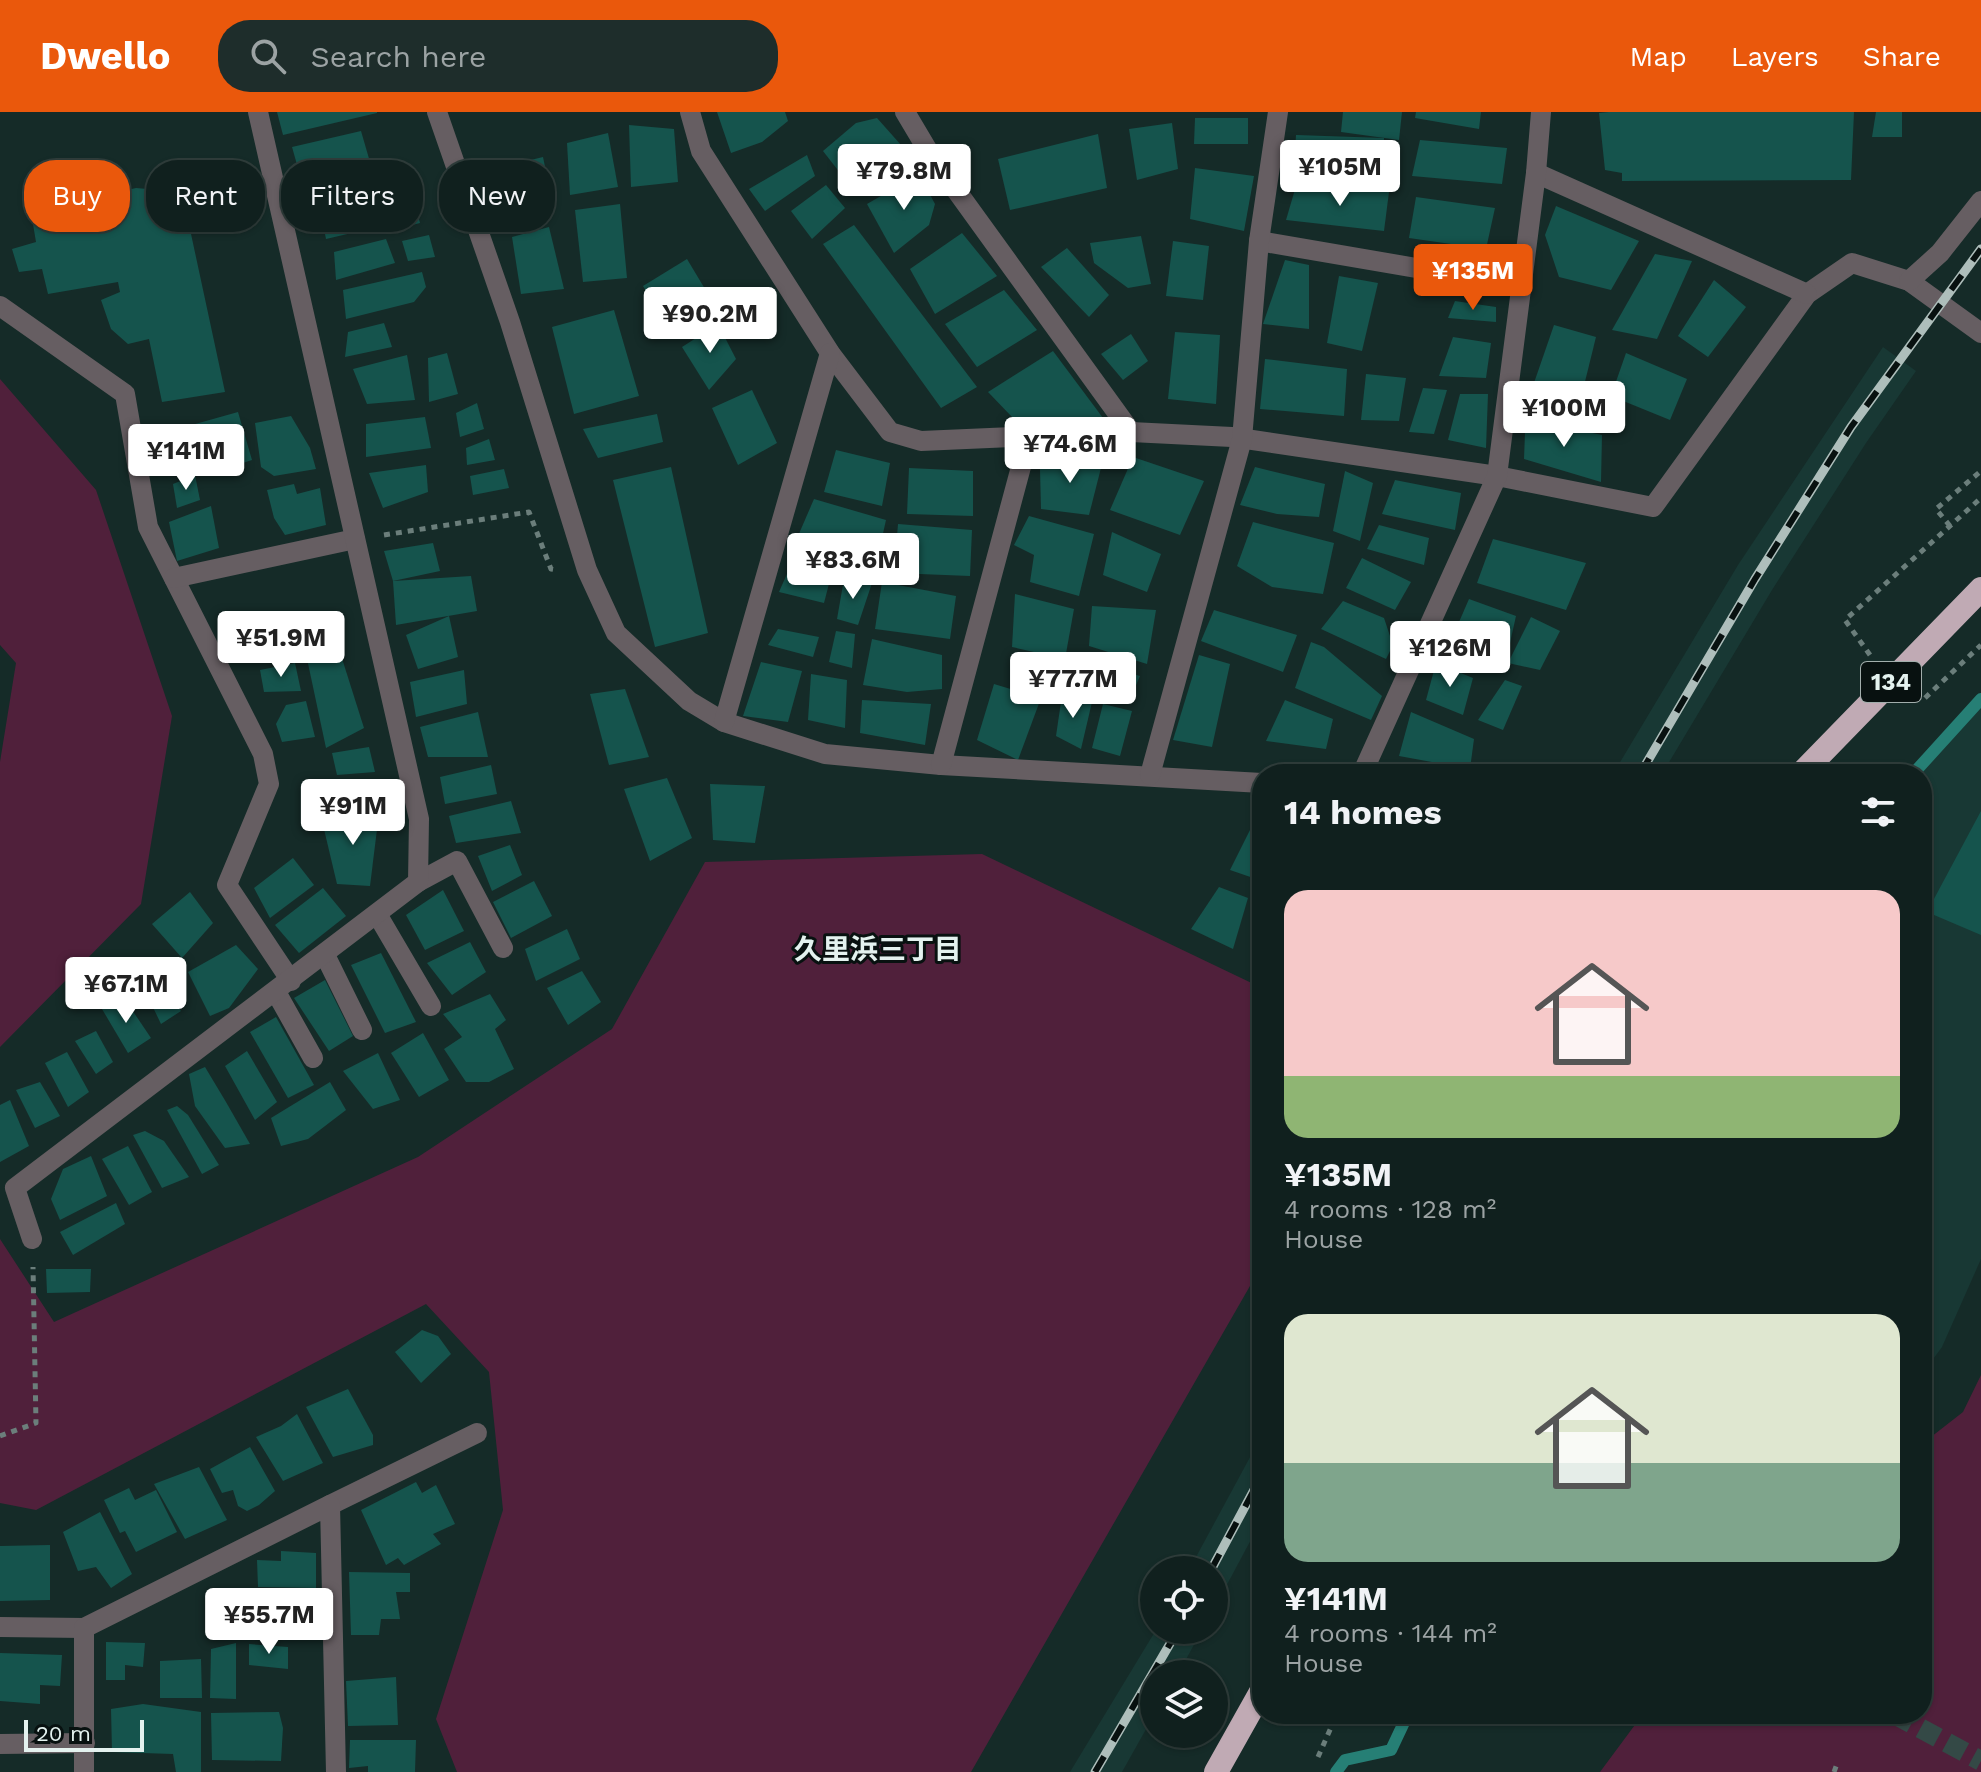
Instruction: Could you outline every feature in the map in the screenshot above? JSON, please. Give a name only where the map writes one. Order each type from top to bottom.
[{"type":"highway","name":"134","points":[[1811,764],[1981,589]]},
{"type":"highway","points":[[1216,1772],[1252,1708]]},
{"type":"street","points":[[258,112],[419,819],[418,882]]},
{"type":"street","points":[[437,112],[510,322],[587,570],[616,633],[689,701],[724,722],[825,754],[941,765],[1252,782]]},
{"type":"street","points":[[690,112],[701,151],[830,353],[890,432],[921,441],[1131,432],[1242,439],[1497,476],[1653,507],[1807,294],[1852,263],[1909,281],[1981,333]]},
{"type":"street","points":[[905,112],[930,154],[1131,432]]},
{"type":"street","points":[[1150,775],[1242,439],[1259,241],[1278,112]]},
{"type":"street","points":[[1367,764],[1497,476],[1512,373],[1541,112]]},
{"type":"street","points":[[1536,173],[1807,294]]},
{"type":"street","points":[[1909,281],[1940,253],[1981,201]]},
{"type":"street","points":[[1259,241],[1521,286]]},
{"type":"street","points":[[0,306],[125,394],[148,527],[263,754],[269,784],[227,885],[283,986],[313,1058]]},
{"type":"street","points":[[724,722],[830,353]]},
{"type":"street","points":[[941,765],[1029,437]]},
{"type":"street","points":[[174,578],[355,539]]},
{"type":"street","points":[[32,1239],[15,1188],[418,882],[457,861],[503,948]]},
{"type":"street","points":[[377,914],[431,1006]]},
{"type":"street","points":[[325,955],[362,1030]]},
{"type":"street","points":[[0,1627],[84,1628],[477,1433]]},
{"type":"street","points":[[330,1505],[336,1772]]},
{"type":"street","points":[[84,1628],[84,1772]]},
{"type":"street","points":[[0,1744],[85,1743]]},
{"type":"path","points":[[1950,526],[1936,509],[1981,471]]},
{"type":"path","points":[[1870,655],[1845,620],[1981,498]]},
{"type":"path","points":[[355,539],[529,512],[551,569],[587,570]]},
{"type":"path","points":[[1925,698],[1981,645]]},
{"type":"path","points":[[0,1436],[36,1423],[32,1239]]},
{"type":"path","points":[[1318,1757],[1333,1724]]},
{"type":"path","points":[[1834,1772],[1838,1761]]},
{"type":"shaded area","points":[[1883,347],[1916,371],[1772,590],[1668,764],[1619,764],[1738,565]]},
{"type":"shaded area","points":[[0,379],[96,490],[172,716],[141,904],[0,1047],[0,762],[16,663],[0,645]]},
{"type":"shaded area","points":[[1981,694],[1981,1259],[1942,1347],[1932,1360],[1932,764],[1928,764]]},
{"type":"shaded area","points":[[982,854],[1252,983],[1252,1282],[971,1772],[457,1772],[436,1719],[503,1510],[489,1372],[426,1304],[36,1510],[0,1503],[0,1239],[54,1322],[418,1157],[612,1029],[705,862]]},
{"type":"shaded area","points":[[1981,1375],[1981,1772],[1600,1772],[1636,1724],[1932,1724],[1932,1436],[1963,1412]]},
{"type":"shaded area","points":[[1252,1453],[1252,1538],[1228,1583],[1228,1556],[1197,1556]]},
{"type":"shaded area","points":[[1148,1644],[1194,1644],[1186,1660],[1140,1660],[1140,1740],[1122,1772],[1070,1772]]},
{"type":"building","points":[[277,112],[377,112],[377,113],[283,135]]},
{"type":"building","points":[[717,112],[785,112],[788,121],[762,142],[731,153]]},
{"type":"building","points":[[1343,112],[1402,112],[1399,140],[1341,132]]},
{"type":"building","points":[[1416,112],[1481,112],[1479,129],[1415,118]]},
{"type":"building","points":[[1854,112],[1851,180],[1622,181],[1622,173],[1605,170],[1599,113]]},
{"type":"building","points":[[1876,112],[1902,112],[1902,137],[1872,137]]},
{"type":"building","points":[[877,118],[901,145],[887,161],[851,187],[823,151],[856,123]]},
{"type":"building","points":[[1195,118],[1248,118],[1248,144],[1194,144]]},
{"type":"building","points":[[1172,123],[1178,169],[1137,180],[1129,129]]},
{"type":"building","points":[[629,125],[674,129],[678,182],[631,187]]},
{"type":"building","points":[[361,131],[369,160],[296,160],[292,147]]},
{"type":"building","points":[[608,133],[618,187],[570,195],[567,143]]},
{"type":"building","points":[[1098,134],[1107,188],[1010,210],[998,159]]},
{"type":"building","points":[[1296,135],[1384,138],[1382,173],[1294,171]]},
{"type":"building","points":[[1420,140],[1507,148],[1502,184],[1412,176]]},
{"type":"building","points":[[807,155],[815,176],[765,211],[749,189]]},
{"type":"building","points":[[1195,168],[1254,176],[1244,231],[1190,219]]},
{"type":"building","points":[[919,174],[935,204],[929,225],[894,253],[867,204]]},
{"type":"building","points":[[826,185],[845,208],[812,239],[791,211]]},
{"type":"building","points":[[1296,186],[1389,192],[1384,231],[1286,220]]},
{"type":"building","points":[[130,189],[146,189],[146,232],[191,232],[225,392],[162,402],[149,339],[128,344],[111,329],[101,300],[120,292],[118,282],[48,294],[42,269],[19,272],[12,249],[36,242],[34,232],[130,232]]},
{"type":"building","points":[[1416,197],[1495,208],[1486,249],[1409,238]]},
{"type":"building","points":[[620,204],[627,278],[583,282],[575,210]]},
{"type":"building","points":[[1556,206],[1639,241],[1611,290],[1559,277],[1545,235]]},
{"type":"building","points":[[854,225],[977,387],[941,408],[823,244]]},
{"type":"building","points":[[325,232],[356,232],[326,239]]},
{"type":"building","points":[[530,232],[550,232],[564,289],[521,294],[512,237]]},
{"type":"building","points":[[962,233],[997,276],[935,314],[910,269]]},
{"type":"building","points":[[429,235],[435,257],[408,261],[402,241]]},
{"type":"building","points":[[1141,236],[1151,284],[1128,288],[1094,263],[1090,243]]},
{"type":"building","points":[[386,239],[395,263],[336,280],[334,252]]},
{"type":"building","points":[[1173,241],[1209,246],[1203,300],[1166,296]]},
{"type":"building","points":[[1067,248],[1109,295],[1089,317],[1041,267]]},
{"type":"building","points":[[1655,254],[1692,261],[1657,339],[1612,330]]},
{"type":"building","points":[[687,259],[711,299],[670,331],[643,286]]},
{"type":"building","points":[[1285,260],[1309,265],[1309,329],[1263,324]]},
{"type":"building","points":[[422,272],[426,287],[414,302],[346,319],[343,290]]},
{"type":"building","points":[[1339,276],[1378,283],[1362,351],[1327,343]]},
{"type":"building","points":[[1714,280],[1746,307],[1708,357],[1678,336]]},
{"type":"building","points":[[1004,290],[1037,330],[977,367],[945,324]]},
{"type":"building","points":[[1455,301],[1496,307],[1496,322],[1448,318]]},
{"type":"building","points":[[614,310],[639,396],[574,414],[552,327]]},
{"type":"building","points":[[384,323],[392,347],[345,357],[348,332]]},
{"type":"building","points":[[718,324],[736,359],[709,390],[682,347]]},
{"type":"building","points":[[1554,325],[1596,337],[1577,414],[1526,406]]},
{"type":"building","points":[[1175,332],[1220,335],[1216,404],[1168,399]]},
{"type":"building","points":[[1131,334],[1148,361],[1123,380],[1101,354]]},
{"type":"building","points":[[1453,337],[1491,343],[1486,378],[1439,376]]},
{"type":"building","points":[[1053,351],[1106,422],[1013,418],[988,392]]},
{"type":"building","points":[[447,353],[458,394],[429,402],[428,358]]},
{"type":"building","points":[[1626,353],[1687,379],[1670,420],[1611,396]]},
{"type":"building","points":[[407,355],[415,400],[367,404],[353,369]]},
{"type":"building","points":[[1265,359],[1347,369],[1344,416],[1260,409]]},
{"type":"building","points":[[1366,374],[1406,378],[1399,421],[1361,420]]},
{"type":"building","points":[[1423,388],[1447,390],[1434,434],[1409,432]]},
{"type":"building","points":[[752,390],[777,443],[738,465],[712,408]]},
{"type":"building","points":[[1460,394],[1488,394],[1486,448],[1448,440]]},
{"type":"building","points":[[477,403],[484,429],[460,437],[456,413]]},
{"type":"building","points":[[1526,406],[1534,421],[1602,435],[1601,482],[1524,459]]},
{"type":"building","points":[[238,412],[252,460],[221,470],[217,455],[162,472],[156,435]]},
{"type":"building","points":[[657,414],[663,442],[598,458],[583,429]]},
{"type":"building","points":[[291,416],[310,448],[316,469],[274,476],[261,467],[255,423]]},
{"type":"building","points":[[425,417],[431,448],[366,457],[366,424]]},
{"type":"building","points":[[489,439],[495,460],[467,465],[466,448]]},
{"type":"building","points":[[836,450],[890,463],[882,506],[824,492]]},
{"type":"building","points":[[1133,457],[1204,481],[1180,535],[1110,510]]},
{"type":"building","points":[[1061,458],[1103,460],[1089,515],[1041,509],[1040,469]]},
{"type":"building","points":[[426,465],[428,492],[383,508],[369,473]]},
{"type":"building","points":[[671,467],[708,633],[655,647],[613,480]]},
{"type":"building","points":[[1255,467],[1325,484],[1319,517],[1277,514],[1240,505]]},
{"type":"building","points":[[909,468],[973,471],[973,516],[907,514]]},
{"type":"building","points":[[504,469],[509,488],[473,495],[470,476]]},
{"type":"building","points":[[1345,471],[1373,483],[1360,541],[1333,531]]},
{"type":"building","points":[[195,475],[200,500],[177,508],[173,484]]},
{"type":"building","points":[[1395,480],[1461,493],[1455,530],[1382,514]]},
{"type":"building","points":[[294,484],[297,494],[320,488],[326,525],[285,535],[274,518],[267,490]]},
{"type":"building","points":[[814,499],[886,520],[874,574],[818,555],[798,536]]},
{"type":"building","points":[[211,506],[219,548],[177,561],[169,522]]},
{"type":"building","points":[[1029,516],[1094,534],[1079,596],[1030,582],[1034,555],[1014,545]]},
{"type":"building","points":[[1253,522],[1334,543],[1323,594],[1272,587],[1237,566]]},
{"type":"building","points":[[898,524],[972,530],[970,576],[894,573]]},
{"type":"building","points":[[1379,525],[1429,538],[1424,565],[1367,549]]},
{"type":"building","points":[[1112,532],[1161,554],[1147,592],[1103,575]]},
{"type":"building","points":[[1493,539],[1586,563],[1566,610],[1477,583]]},
{"type":"building","points":[[433,543],[440,571],[393,581],[384,551]]},
{"type":"building","points":[[1362,558],[1411,582],[1395,610],[1346,588]]},
{"type":"building","points":[[790,567],[831,576],[824,603],[779,592]]},
{"type":"building","points":[[471,576],[477,611],[396,625],[393,581]]},
{"type":"building","points":[[844,579],[872,583],[858,625],[837,619]]},
{"type":"building","points":[[882,582],[956,596],[950,639],[875,629]]},
{"type":"building","points":[[1015,594],[1074,609],[1065,659],[1012,647]]},
{"type":"building","points":[[1469,599],[1516,616],[1510,643],[1459,622]]},
{"type":"building","points":[[1343,601],[1384,618],[1393,645],[1386,659],[1321,629]]},
{"type":"building","points":[[1092,606],[1156,610],[1147,664],[1089,646]]},
{"type":"building","points":[[1214,610],[1297,635],[1283,672],[1201,641]]},
{"type":"building","points":[[449,616],[458,657],[418,669],[406,635]]},
{"type":"building","points":[[1531,617],[1560,631],[1540,670],[1508,663]]},
{"type":"building","points":[[778,629],[819,637],[813,657],[768,645]]},
{"type":"building","points":[[836,631],[855,634],[852,668],[829,662]]},
{"type":"building","points":[[872,639],[942,655],[942,689],[907,692],[863,685]]},
{"type":"building","points":[[1311,642],[1324,647],[1382,696],[1371,720],[1295,688]]},
{"type":"building","points":[[339,649],[364,728],[326,748],[306,654]]},
{"type":"building","points":[[1199,655],[1230,664],[1212,747],[1173,740]]},
{"type":"building","points":[[1080,659],[1140,676],[1130,699],[1073,686]]},
{"type":"building","points":[[761,662],[802,671],[788,722],[743,716]]},
{"type":"building","points":[[295,663],[301,691],[264,692],[260,670]]},
{"type":"building","points":[[1436,663],[1473,678],[1463,715],[1426,700]]},
{"type":"building","points":[[464,670],[467,704],[416,717],[410,682]]},
{"type":"building","points":[[811,674],[847,680],[845,728],[808,720]]},
{"type":"building","points":[[1505,680],[1522,686],[1503,730],[1478,720]]},
{"type":"building","points":[[994,684],[1041,698],[1018,760],[977,740]]},
{"type":"building","points":[[625,689],[649,757],[609,765],[590,694]]},
{"type":"building","points":[[1062,695],[1092,702],[1081,749],[1056,736]]},
{"type":"building","points":[[862,700],[931,704],[925,745],[860,733]]},
{"type":"building","points":[[1285,700],[1333,719],[1326,749],[1266,741]]},
{"type":"building","points":[[306,701],[315,737],[282,742],[276,724],[286,705]]},
{"type":"building","points":[[1103,704],[1132,711],[1120,756],[1092,748]]},
{"type":"building","points":[[478,712],[488,757],[428,757],[420,727]]},
{"type":"building","points":[[1411,712],[1474,739],[1471,764],[1443,764],[1399,756]]},
{"type":"building","points":[[369,747],[375,772],[337,775],[332,753]]},
{"type":"building","points":[[491,765],[497,794],[445,804],[440,777]]},
{"type":"building","points":[[667,778],[692,838],[650,861],[624,789]]},
{"type":"building","points":[[710,784],[765,786],[755,843],[713,840]]},
{"type":"building","points":[[511,801],[521,833],[456,843],[449,816]]},
{"type":"building","points":[[380,805],[370,886],[337,884],[323,825]]},
{"type":"building","points":[[1981,811],[1981,935],[1932,914],[1932,903]]},
{"type":"building","points":[[1252,826],[1252,878],[1230,870]]},
{"type":"building","points":[[510,845],[522,875],[492,891],[478,856]]},
{"type":"building","points":[[293,858],[314,885],[270,918],[254,888]]},
{"type":"building","points":[[534,881],[552,916],[511,938],[493,902]]},
{"type":"building","points":[[1219,887],[1248,898],[1233,949],[1191,929]]},
{"type":"building","points":[[323,888],[346,916],[299,953],[275,925]]},
{"type":"building","points":[[443,890],[464,931],[425,950],[406,915]]},
{"type":"building","points":[[190,892],[213,923],[182,958],[152,924]]},
{"type":"building","points":[[567,929],[580,959],[536,981],[525,949]]},
{"type":"building","points":[[470,942],[486,972],[452,995],[427,963]]},
{"type":"building","points":[[236,945],[258,969],[229,1008],[210,1016],[188,972]]},
{"type":"building","points":[[381,953],[416,1022],[385,1033],[351,965]]},
{"type":"building","points":[[164,957],[176,976],[164,986],[181,1011],[161,1024],[138,976]]},
{"type":"building","points":[[582,971],[601,1002],[568,1025],[547,988]]},
{"type":"building","points":[[325,980],[353,1036],[329,1051],[294,998]]},
{"type":"building","points":[[490,994],[506,1020],[495,1029],[514,1069],[489,1082],[466,1082],[444,1049],[462,1037],[443,1014]]},
{"type":"building","points":[[124,998],[151,1038],[128,1053],[102,1009]]},
{"type":"building","points":[[276,1017],[314,1085],[288,1098],[250,1032]]},
{"type":"building","points":[[96,1031],[113,1062],[96,1074],[75,1041]]},
{"type":"building","points":[[423,1033],[449,1080],[419,1097],[391,1053]]},
{"type":"building","points":[[247,1051],[277,1102],[255,1120],[225,1066]]},
{"type":"building","points":[[67,1052],[89,1092],[68,1107],[45,1063]]},
{"type":"building","points":[[378,1053],[400,1100],[373,1109],[343,1071]]},
{"type":"building","points":[[205,1067],[250,1144],[225,1148],[195,1106],[189,1074]]},
{"type":"building","points":[[40,1082],[60,1116],[35,1128],[16,1090]]},
{"type":"building","points":[[330,1082],[346,1110],[308,1139],[281,1146],[271,1118]]},
{"type":"building","points":[[10,1100],[29,1146],[0,1162],[0,1105]]},
{"type":"building","points":[[177,1106],[188,1115],[219,1165],[202,1174],[167,1110]]},
{"type":"building","points":[[145,1131],[164,1141],[189,1177],[162,1188],[133,1135]]},
{"type":"building","points":[[128,1146],[152,1192],[129,1205],[102,1159]]},
{"type":"building","points":[[91,1156],[107,1196],[60,1220],[51,1199],[63,1169]]},
{"type":"building","points":[[116,1203],[125,1224],[73,1255],[60,1232]]},
{"type":"building","points":[[46,1269],[91,1269],[90,1292],[47,1293]]},
{"type":"building","points":[[422,1330],[438,1336],[451,1354],[421,1383],[395,1352]]},
{"type":"building","points":[[348,1389],[373,1435],[373,1445],[333,1457],[306,1407]]},
{"type":"building","points":[[297,1414],[323,1463],[283,1481],[256,1437],[281,1426]]},
{"type":"building","points":[[250,1447],[275,1491],[247,1511],[238,1506],[233,1490],[222,1493],[210,1469]]},
{"type":"building","points":[[199,1467],[227,1520],[185,1539],[154,1484]]},
{"type":"building","points":[[416,1482],[422,1493],[436,1485],[455,1524],[433,1534],[441,1544],[404,1565],[398,1558],[386,1565],[361,1510]]},
{"type":"building","points":[[129,1488],[135,1500],[156,1490],[177,1532],[136,1552],[125,1531],[120,1533],[104,1500]]},
{"type":"building","points":[[100,1512],[132,1574],[111,1588],[96,1567],[78,1571],[63,1532]]},
{"type":"building","points":[[50,1545],[50,1600],[0,1601],[0,1546]]},
{"type":"building","points":[[281,1551],[316,1553],[316,1588],[258,1587],[257,1560],[281,1561]]},
{"type":"building","points":[[349,1572],[410,1573],[410,1592],[396,1592],[400,1619],[381,1619],[379,1635],[351,1635]]},
{"type":"building","points":[[261,1593],[294,1593],[309,1607],[310,1629],[299,1633],[259,1629]]},
{"type":"building","points":[[210,1597],[249,1598],[248,1628],[209,1626]]},
{"type":"building","points":[[106,1642],[145,1643],[143,1667],[125,1665],[125,1680],[106,1680]]},
{"type":"building","points":[[236,1643],[236,1699],[210,1698],[211,1649]]},
{"type":"building","points":[[249,1644],[288,1647],[288,1669],[249,1665]]},
{"type":"building","points":[[0,1653],[62,1655],[60,1686],[40,1685],[40,1704],[0,1701]]},
{"type":"building","points":[[201,1659],[202,1698],[160,1698],[160,1661]]},
{"type":"building","points":[[396,1677],[398,1725],[348,1726],[346,1681]]},
{"type":"building","points":[[143,1704],[201,1712],[201,1772],[176,1772],[173,1754],[112,1752],[111,1709]]},
{"type":"building","points":[[279,1712],[283,1728],[281,1761],[212,1760],[211,1713]]},
{"type":"building","points":[[350,1740],[416,1740],[415,1772],[368,1772],[368,1766],[349,1768]]},
{"type":"waterway","points":[[1922,764],[1981,699]]},
{"type":"waterway","points":[[1336,1772],[1345,1760],[1391,1750],[1403,1724]]},
{"type":"tunnel","points":[[1913,1724],[1981,1761]]},
{"type":"railway","points":[[1646,764],[1755,579],[1851,427],[1981,249]]},
{"type":"railway","points":[[1219,1556],[1252,1494]]},
{"type":"railway","points":[[1095,1772],[1170,1644]]},
{"type":"district","name":"久里浜三丁目","points":[[878,949]]}]
